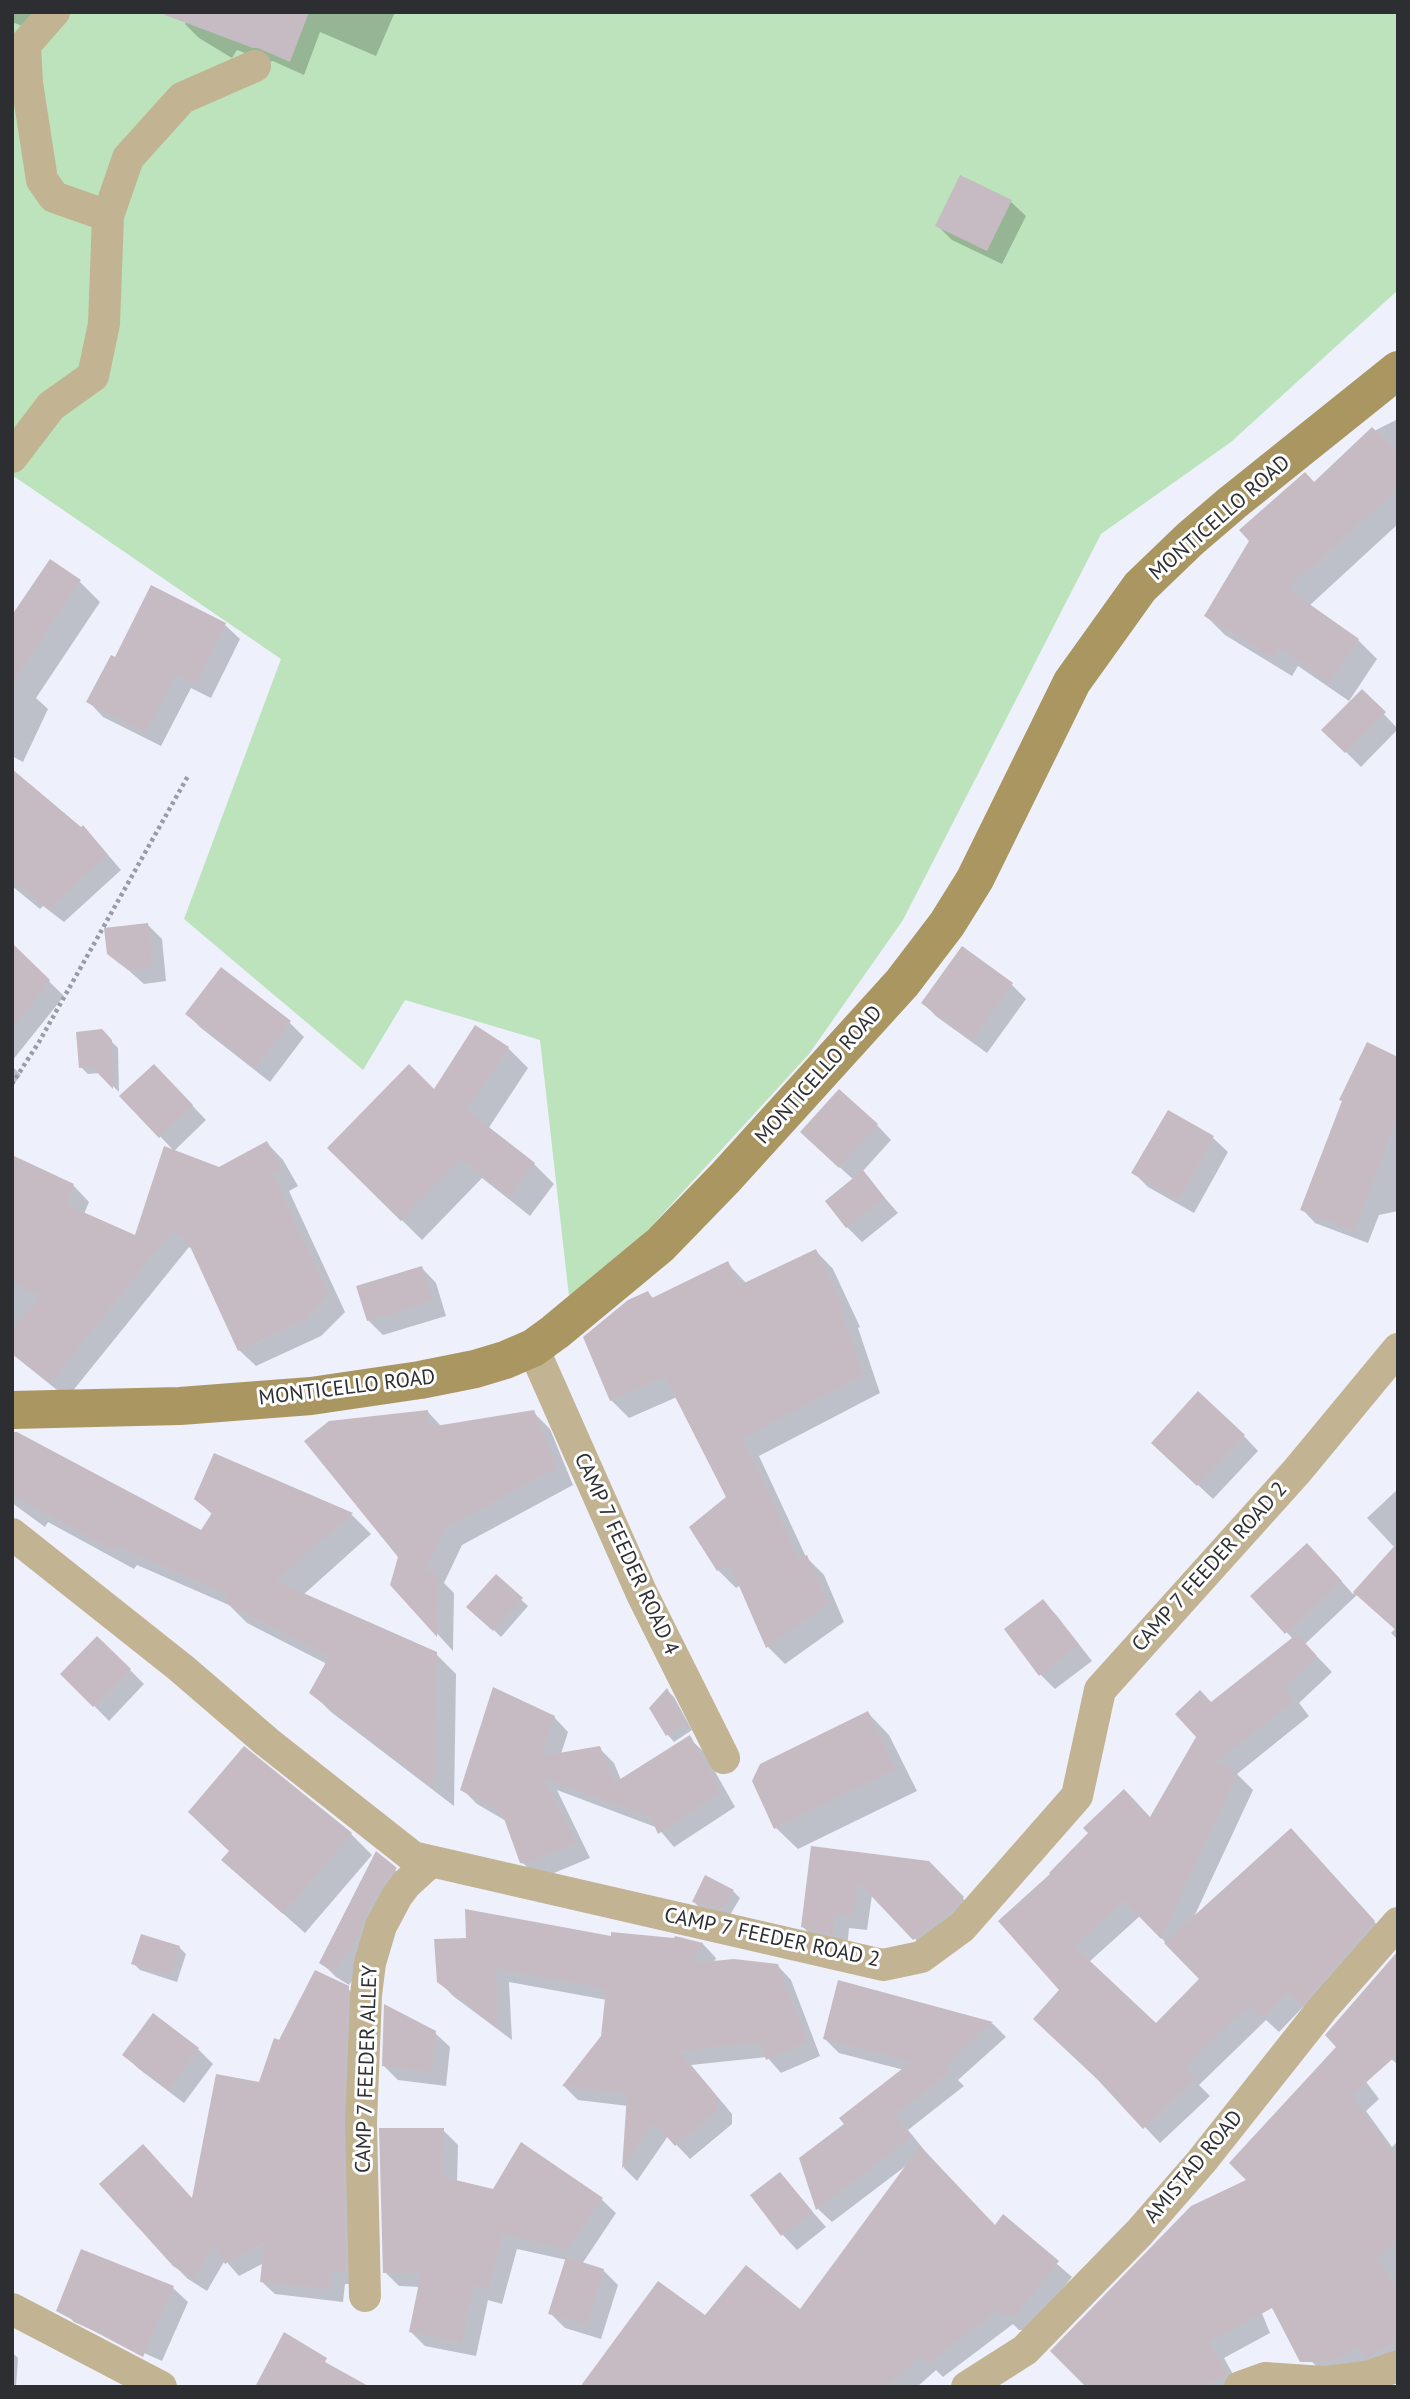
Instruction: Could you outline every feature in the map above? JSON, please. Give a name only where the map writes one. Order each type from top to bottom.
[{"type":"main road","name":"MONTICELLO ROAD","points":[[12,1410],[180,1406],[311,1395],[475,1369],[533,1348],[605,1293],[660,1245],[725,1178],[902,983],[947,924],[975,879],[1072,682],[1140,587],[1222,512],[1395,375]]},
{"type":"street","points":[[54,12],[25,45],[27,83],[42,180],[54,197],[108,216]]},
{"type":"street","points":[[12,457],[51,407],[93,376],[104,324],[108,216],[128,158],[183,98],[255,66]]},
{"type":"street","name":"CAMP 7 FEEDER ROAD 4","points":[[533,1348],[642,1594],[724,1758]]},
{"type":"street","name":"CAMP 7 FEEDER ROAD 2","points":[[12,1534],[413,1857],[883,1965],[921,1957],[962,1927],[1077,1797],[1100,1690],[1297,1471],[1398,1349]]},
{"type":"street","name":"CAMP 7 FEEDER ALLEY","points":[[365,2296],[361,2123],[369,1973],[376,1940],[397,1896],[430,1862]]},
{"type":"street","name":"AMISTAD ROAD","points":[[967,2387],[1025,2350],[1139,2232],[1201,2162],[1323,2008],[1398,1923]]},
{"type":"street","points":[[12,2309],[161,2387]]},
{"type":"street","points":[[1240,2387],[1265,2378],[1323,2382],[1370,2376],[1398,2366]]},
{"type":"path","points":[[12,1084],[39,1042],[188,776]]},
{"type":"green space","points":[[12,12],[1398,12],[1398,290],[1231,442],[1101,534],[903,920],[809,1054],[571,1314],[540,1040],[405,1000],[363,1070],[184,919],[281,659],[12,475]]},
{"type":"building","points":[[166,12],[309,12],[290,62],[165,15]]},
{"type":"building","points":[[960,175],[1012,200],[987,251],[935,226]]},
{"type":"building","points":[[1372,427],[1398,453],[1398,488],[1288,589],[1359,639],[1329,683],[1279,648],[1273,658],[1204,616],[1249,541],[1239,530],[1305,472],[1314,482]]},
{"type":"building","points":[[50,559],[81,580],[12,684],[12,615]]},
{"type":"building","points":[[151,585],[226,623],[196,684],[176,675],[146,733],[86,702],[111,655],[115,657]]},
{"type":"building","points":[[1362,689],[1386,712],[1345,753],[1321,730]]},
{"type":"building","points":[[12,769],[81,827],[83,825],[108,855],[49,909],[12,881]]},
{"type":"building","points":[[148,923],[152,967],[128,970],[107,954],[104,928]]},
{"type":"building","points":[[12,943],[50,980],[12,1028]]},
{"type":"building","points":[[962,946],[1013,983],[972,1040],[921,1003]]},
{"type":"building","points":[[221,967],[291,1021],[255,1068],[185,1014]]},
{"type":"building","points":[[475,1025],[509,1047],[467,1110],[535,1163],[509,1197],[461,1159],[401,1221],[327,1148],[409,1064],[434,1089]]},
{"type":"building","points":[[102,1029],[112,1040],[113,1089],[92,1067],[79,1068],[76,1032]]},
{"type":"building","points":[[1367,1042],[1398,1057],[1398,1117],[1354,1231],[1300,1210],[1342,1101],[1339,1100]]},
{"type":"building","points":[[154,1064],[193,1105],[159,1138],[119,1096]]},
{"type":"building","points":[[839,1089],[878,1124],[839,1168],[800,1132]]},
{"type":"building","points":[[1168,1110],[1214,1136],[1179,1200],[1131,1173]]},
{"type":"building","points":[[267,1141],[282,1169],[273,1174],[329,1294],[304,1320],[238,1351],[188,1242],[172,1231],[50,1383],[12,1353],[12,1330],[40,1296],[12,1283],[12,1155],[74,1184],[65,1204],[135,1235],[164,1146],[219,1167]]},
{"type":"building","points":[[863,1170],[885,1198],[846,1228],[825,1201]]},
{"type":"building","points":[[816,1249],[844,1309],[841,1310],[864,1375],[743,1438],[799,1559],[807,1555],[828,1604],[766,1648],[730,1565],[717,1571],[689,1527],[726,1497],[665,1377],[610,1401],[583,1337],[628,1300],[648,1291],[652,1298],[728,1261],[740,1285]]},
{"type":"building","points":[[422,1266],[433,1301],[367,1321],[356,1286]]},
{"type":"building","points":[[1198,1391],[1245,1435],[1197,1486],[1151,1443]]},
{"type":"building","points":[[428,1410],[429,1427],[534,1410],[557,1468],[445,1528],[426,1569],[438,1575],[437,1637],[390,1585],[398,1557],[304,1441],[329,1421]]},
{"type":"building","points":[[12,1432],[17,1432],[201,1530],[212,1513],[194,1499],[214,1453],[353,1513],[276,1581],[437,1652],[434,1788],[309,1693],[329,1657],[225,1603],[228,1595],[117,1546],[114,1551],[12,1495]]},
{"type":"building","points":[[1398,1542],[1398,1632],[1353,1592]]},
{"type":"building","points":[[1307,1543],[1342,1581],[1285,1634],[1250,1596]]},
{"type":"building","points":[[496,1574],[523,1598],[493,1631],[466,1607]]},
{"type":"building","points":[[1043,1599],[1079,1645],[1039,1676],[1004,1629]]},
{"type":"building","points":[[1297,1634],[1317,1656],[1284,1687],[1294,1700],[1216,1762],[1238,1772],[1161,1939],[1124,1901],[1074,1946],[1156,2023],[1199,1979],[1164,1943],[1291,1828],[1375,1921],[1301,2007],[1288,1992],[1262,2018],[1250,2005],[1185,2068],[1195,2079],[1143,2129],[1097,2079],[1033,2019],[1059,1990],[998,1921],[1050,1874],[1088,1833],[1083,1828],[1124,1789],[1150,1817],[1196,1737],[1175,1714],[1200,1690],[1211,1702]]},
{"type":"building","points":[[97,1636],[131,1669],[93,1707],[60,1674]]},
{"type":"building","points":[[493,1687],[555,1716],[541,1756],[600,1746],[614,1783],[690,1735],[721,1792],[658,1834],[651,1818],[544,1778],[577,1843],[526,1864],[520,1863],[502,1813],[460,1790]]},
{"type":"building","points":[[667,1688],[686,1723],[666,1736],[649,1708]]},
{"type":"building","points":[[868,1711],[896,1769],[774,1829],[752,1781],[760,1764]]},
{"type":"building","points":[[244,1746],[352,1833],[283,1914],[221,1860],[229,1851],[188,1812]]},
{"type":"building","points":[[811,1846],[929,1861],[964,1897],[950,1913],[913,1940],[858,1882],[853,1916],[835,1914],[833,1935],[801,1927]]},
{"type":"building","points":[[376,1851],[397,1868],[381,1887],[365,1917],[358,1938],[333,1972],[319,1963]]},
{"type":"building","points":[[705,1875],[734,1890],[723,1909],[692,1902]]},
{"type":"building","points":[[465,1909],[611,1936],[611,1932],[675,1936],[703,1943],[692,1963],[734,1959],[778,1964],[807,2042],[766,2060],[760,2043],[679,2051],[718,2098],[718,2110],[675,2146],[654,2122],[622,2169],[627,2094],[562,2086],[601,2036],[606,1989],[496,1969],[498,2028],[437,1982],[434,1939],[466,1938]]},
{"type":"building","points":[[141,1934],[180,1946],[170,1976],[131,1964]]},
{"type":"building","points":[[1398,1951],[1398,2054],[1352,2095],[1398,2160],[1398,2241],[1377,2259],[1398,2288],[1398,2341],[1365,2358],[1360,2347],[1331,2362],[1300,2362],[1272,2308],[1210,2342],[1227,2374],[1204,2387],[1086,2387],[1050,2351],[1191,2206],[1246,2180],[1229,2163],[1336,2047],[1325,2035]]},
{"type":"building","points":[[315,1970],[349,1986],[343,2122],[346,2272],[332,2272],[330,2290],[260,2282],[264,2243],[225,2264],[214,2245],[193,2279],[173,2266],[99,2184],[143,2144],[192,2198],[216,2074],[259,2082],[274,2038],[279,2040]]},
{"type":"building","points":[[838,1980],[993,2022],[946,2065],[951,2071],[895,2115],[912,2137],[816,2210],[799,2158],[844,2124],[839,2118],[911,2062],[823,2039]]},
{"type":"building","points":[[384,2004],[436,2031],[432,2072],[382,2066]]},
{"type":"building","points":[[153,2013],[199,2048],[168,2090],[122,2055]]},
{"type":"building","points":[[379,2128],[444,2128],[443,2177],[493,2189],[521,2142],[603,2198],[567,2250],[503,2235],[488,2290],[473,2286],[462,2343],[409,2332],[421,2273],[383,2273]]},
{"type":"building","points":[[920,2146],[995,2225],[1003,2214],[1059,2261],[1016,2316],[1003,2316],[997,2311],[928,2364],[921,2356],[886,2387],[580,2387],[658,2281],[705,2315],[746,2265],[800,2309]]},
{"type":"building","points":[[780,2172],[813,2212],[781,2236],[750,2195]]},
{"type":"building","points":[[81,2249],[174,2286],[143,2357],[56,2311]]},
{"type":"building","points":[[566,2257],[604,2269],[587,2325],[548,2314]]},
{"type":"building","points":[[284,2332],[327,2358],[325,2362],[370,2387],[255,2387]]}]
